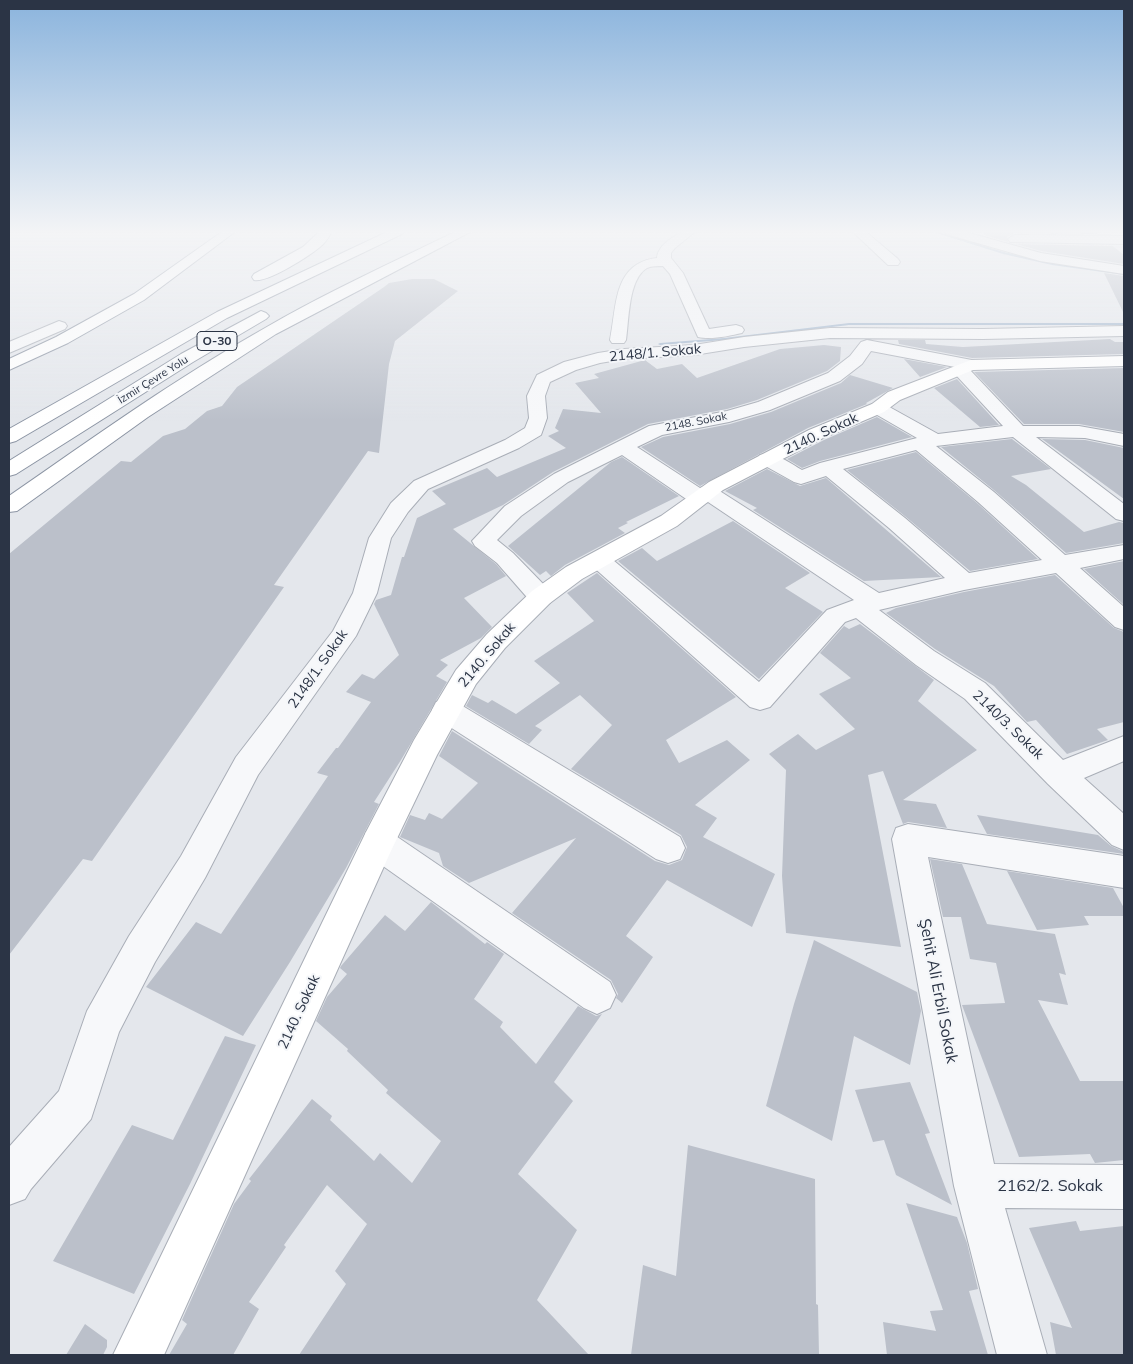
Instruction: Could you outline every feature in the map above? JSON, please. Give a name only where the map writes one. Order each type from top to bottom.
[{"type":"main road","points":[[9,349],[59,326],[118,295]]},
{"type":"main road","points":[[9,365],[62,340],[142,295]]},
{"type":"main road","points":[[9,422],[40,401],[229,295]]},
{"type":"main road","name":"İzmir Çevre Yolu","points":[[9,437],[222,315],[264,295]]},
{"type":"main road","points":[[9,506],[141,413],[270,331],[338,295]]},
{"type":"main road","name":"İzmir Çevre Yolu","points":[[9,470],[186,358],[274,309]]},
{"type":"main road","name":"2140. Sokak","points":[[138,1355],[378,843],[446,710],[466,678],[496,641],[541,597],[574,573],[669,522],[704,495],[767,459],[816,434],[878,408],[894,396],[966,367],[1023,362],[1124,361]]},
{"type":"street","points":[[618,340],[621,330],[620,314],[626,295]]},
{"type":"street","points":[[686,295],[704,334],[777,324]]},
{"type":"street","points":[[822,326],[983,334],[1124,331]]},
{"type":"street","name":"2148/1. Sokak","points":[[9,1183],[15,1172],[76,1104],[101,1024],[142,949],[193,867],[247,766],[343,636],[365,593],[380,538],[404,502],[421,485],[512,444],[534,431],[538,418],[536,396],[542,379],[570,366],[598,358],[624,354],[694,350],[822,326],[837,338],[867,345]]},
{"type":"street","points":[[867,345],[966,367],[1018,432],[1124,514]]},
{"type":"street","name":"2148. Sokak","points":[[541,597],[504,558],[483,541],[513,511],[555,482],[656,430],[729,416],[795,394],[834,377],[856,360],[867,345]]},
{"type":"street","points":[[878,408],[927,441],[986,497],[1124,621]]},
{"type":"street","points":[[767,459],[800,478],[859,456],[927,441],[1018,432],[1081,432],[1124,440]]},
{"type":"street","name":"2140/3. Sokak","points":[[624,447],[704,495],[867,605],[925,658],[975,691],[1059,775],[1124,835]]},
{"type":"street","points":[[827,467],[868,497],[964,582]]},
{"type":"street","points":[[599,560],[760,699],[836,616],[867,605],[964,582],[1124,552]]},
{"type":"street","points":[[446,710],[668,848]]},
{"type":"street","points":[[1059,775],[1124,748]]},
{"type":"street","name":"Şehit Ali Erbil Sokak","points":[[1022,1355],[976,1186],[908,839],[1124,872]]},
{"type":"street","points":[[378,843],[597,995]]},
{"type":"street","name":"2162/2. Sokak","points":[[976,1186],[1124,1187]]},
{"type":"building","points":[[373,295],[453,295],[395,341],[389,364],[379,453],[368,451],[274,585],[284,587],[92,861],[83,859],[9,955],[9,554],[121,461],[131,462],[163,436],[185,429],[207,411],[222,406],[237,387]]},
{"type":"building","points":[[1115,295],[1124,295],[1124,314]]},
{"type":"building","points":[[1110,339],[1115,342],[1124,342],[1124,354],[972,358],[899,344],[898,340],[925,340],[926,344],[963,347]]},
{"type":"building","points":[[824,345],[841,347],[840,361],[827,371],[757,400],[727,409],[648,424],[553,472],[503,505],[453,529],[496,564],[506,576],[464,598],[492,627],[481,638],[440,660],[448,665],[436,676],[447,682],[374,802],[379,804],[346,868],[243,1036],[146,987],[196,922],[221,934],[328,776],[317,773],[336,748],[338,748],[371,702],[346,692],[362,674],[374,679],[399,655],[374,604],[376,600],[391,595],[402,557],[404,557],[417,518],[446,504],[432,491],[487,468],[497,477],[566,448],[548,436],[559,431],[555,428],[563,409],[601,413],[575,383],[599,378],[594,374],[645,360],[657,369],[682,364],[697,378],[780,349]]},
{"type":"building","points":[[904,359],[947,367],[920,377]]},
{"type":"building","points":[[1124,368],[1124,432],[1079,424],[1024,424],[974,372]]},
{"type":"building","points":[[850,375],[893,388],[867,404],[808,428],[700,486],[641,447],[663,437],[730,424],[771,412],[841,383]]},
{"type":"building","points":[[957,379],[999,425],[980,427],[934,388]]},
{"type":"building","points":[[877,417],[912,437],[820,461],[802,468],[787,459],[824,440]]},
{"type":"building","points":[[1012,439],[1051,469],[1011,476],[1026,485],[1084,532],[1119,522],[1124,523],[1124,543],[1066,553],[941,447]]},
{"type":"building","points":[[1042,439],[1085,440],[1124,448],[1124,499]]},
{"type":"building","points":[[916,452],[977,503],[1038,559],[970,571],[847,470]]},
{"type":"building","points":[[622,457],[679,496],[626,522],[628,523],[618,528],[625,533],[565,565],[551,576],[546,571],[540,575],[508,546],[611,462]]},
{"type":"building","points":[[767,469],[800,486],[826,478],[941,577],[864,581],[753,510],[757,508],[725,491]]},
{"type":"building","points":[[733,521],[810,573],[785,588],[823,612],[759,679],[618,561],[642,548],[657,561]]},
{"type":"building","points":[[1124,561],[1124,605],[1084,569]]},
{"type":"building","points":[[597,573],[736,697],[666,740],[679,763],[727,740],[750,760],[695,805],[717,818],[703,837],[775,874],[752,927],[667,880],[626,936],[653,957],[622,1003],[616,998],[618,994],[611,980],[512,913],[576,838],[469,883],[443,866],[439,853],[400,837],[410,815],[425,820],[429,813],[442,819],[478,783],[439,756],[452,731],[655,861],[669,865],[682,860],[687,847],[681,835],[571,769],[612,725],[580,695],[535,726],[542,730],[529,744],[466,706],[472,695],[488,703],[492,700],[516,714],[560,683],[534,661],[594,621],[567,593]]},
{"type":"building","points":[[1055,575],[1114,628],[1124,632],[1124,722],[1097,729],[1108,740],[1067,754],[1036,720],[1027,722],[994,686],[935,649],[886,613],[896,608],[964,592]]},
{"type":"building","points":[[860,624],[934,680],[918,701],[977,750],[903,800],[936,804],[947,828],[908,822],[903,824],[883,771],[868,775],[901,947],[786,933],[782,876],[786,770],[769,754],[798,734],[816,750],[855,729],[819,694],[851,678],[820,653],[844,626],[849,629]]},
{"type":"building","points":[[977,815],[1098,835],[1111,846],[1124,852],[1124,854],[987,834]]},
{"type":"building","points":[[930,859],[962,864],[987,924],[1055,934],[1066,975],[1059,973],[1068,1005],[1038,1000],[1080,1081],[1124,1081],[1124,1160],[1095,1163],[1090,1154],[1019,1157],[962,1005],[1005,1003],[996,963],[970,959],[961,917],[943,917]]},
{"type":"building","points":[[1007,871],[1113,888],[1124,908],[1124,916],[1084,916],[1089,925],[1037,930]]},
{"type":"building","points":[[431,902],[485,944],[487,942],[504,954],[474,999],[503,1022],[500,1027],[536,1064],[578,1006],[596,1016],[602,1014],[554,1082],[573,1101],[518,1174],[577,1230],[537,1300],[589,1355],[299,1355],[346,1284],[335,1271],[367,1224],[327,1185],[284,1245],[286,1247],[249,1302],[259,1309],[233,1355],[169,1355],[187,1324],[182,1320],[234,1204],[251,1181],[249,1179],[312,1099],[332,1116],[330,1120],[374,1161],[380,1153],[412,1183],[441,1141],[386,1093],[388,1090],[347,1051],[348,1049],[316,1021],[327,997],[347,974],[340,968],[341,966],[385,915],[405,931]]},
{"type":"building","points":[[814,940],[917,992],[921,1011],[910,1065],[854,1036],[832,1141],[766,1106]]},
{"type":"building","points":[[225,1036],[256,1045],[190,1184],[134,1294],[53,1261],[132,1125],[173,1140]]},
{"type":"building","points":[[910,1082],[930,1133],[925,1134],[952,1205],[896,1175],[884,1140],[873,1142],[855,1090]]},
{"type":"building","points":[[688,1145],[815,1179],[816,1304],[818,1305],[819,1355],[631,1355],[643,1265],[676,1276]]},
{"type":"building","points":[[906,1203],[957,1217],[967,1243],[978,1289],[969,1291],[988,1355],[887,1355],[883,1322],[936,1331],[930,1311],[943,1310]]},
{"type":"building","points":[[1076,1221],[1080,1231],[1124,1226],[1124,1355],[1056,1355],[1050,1322],[1072,1328],[1029,1228]]},
{"type":"building","points":[[85,1324],[107,1340],[107,1347],[103,1355],[66,1355]]},
{"type":"waterway","points":[[660,344],[724,339],[849,324],[1124,324]]}]
